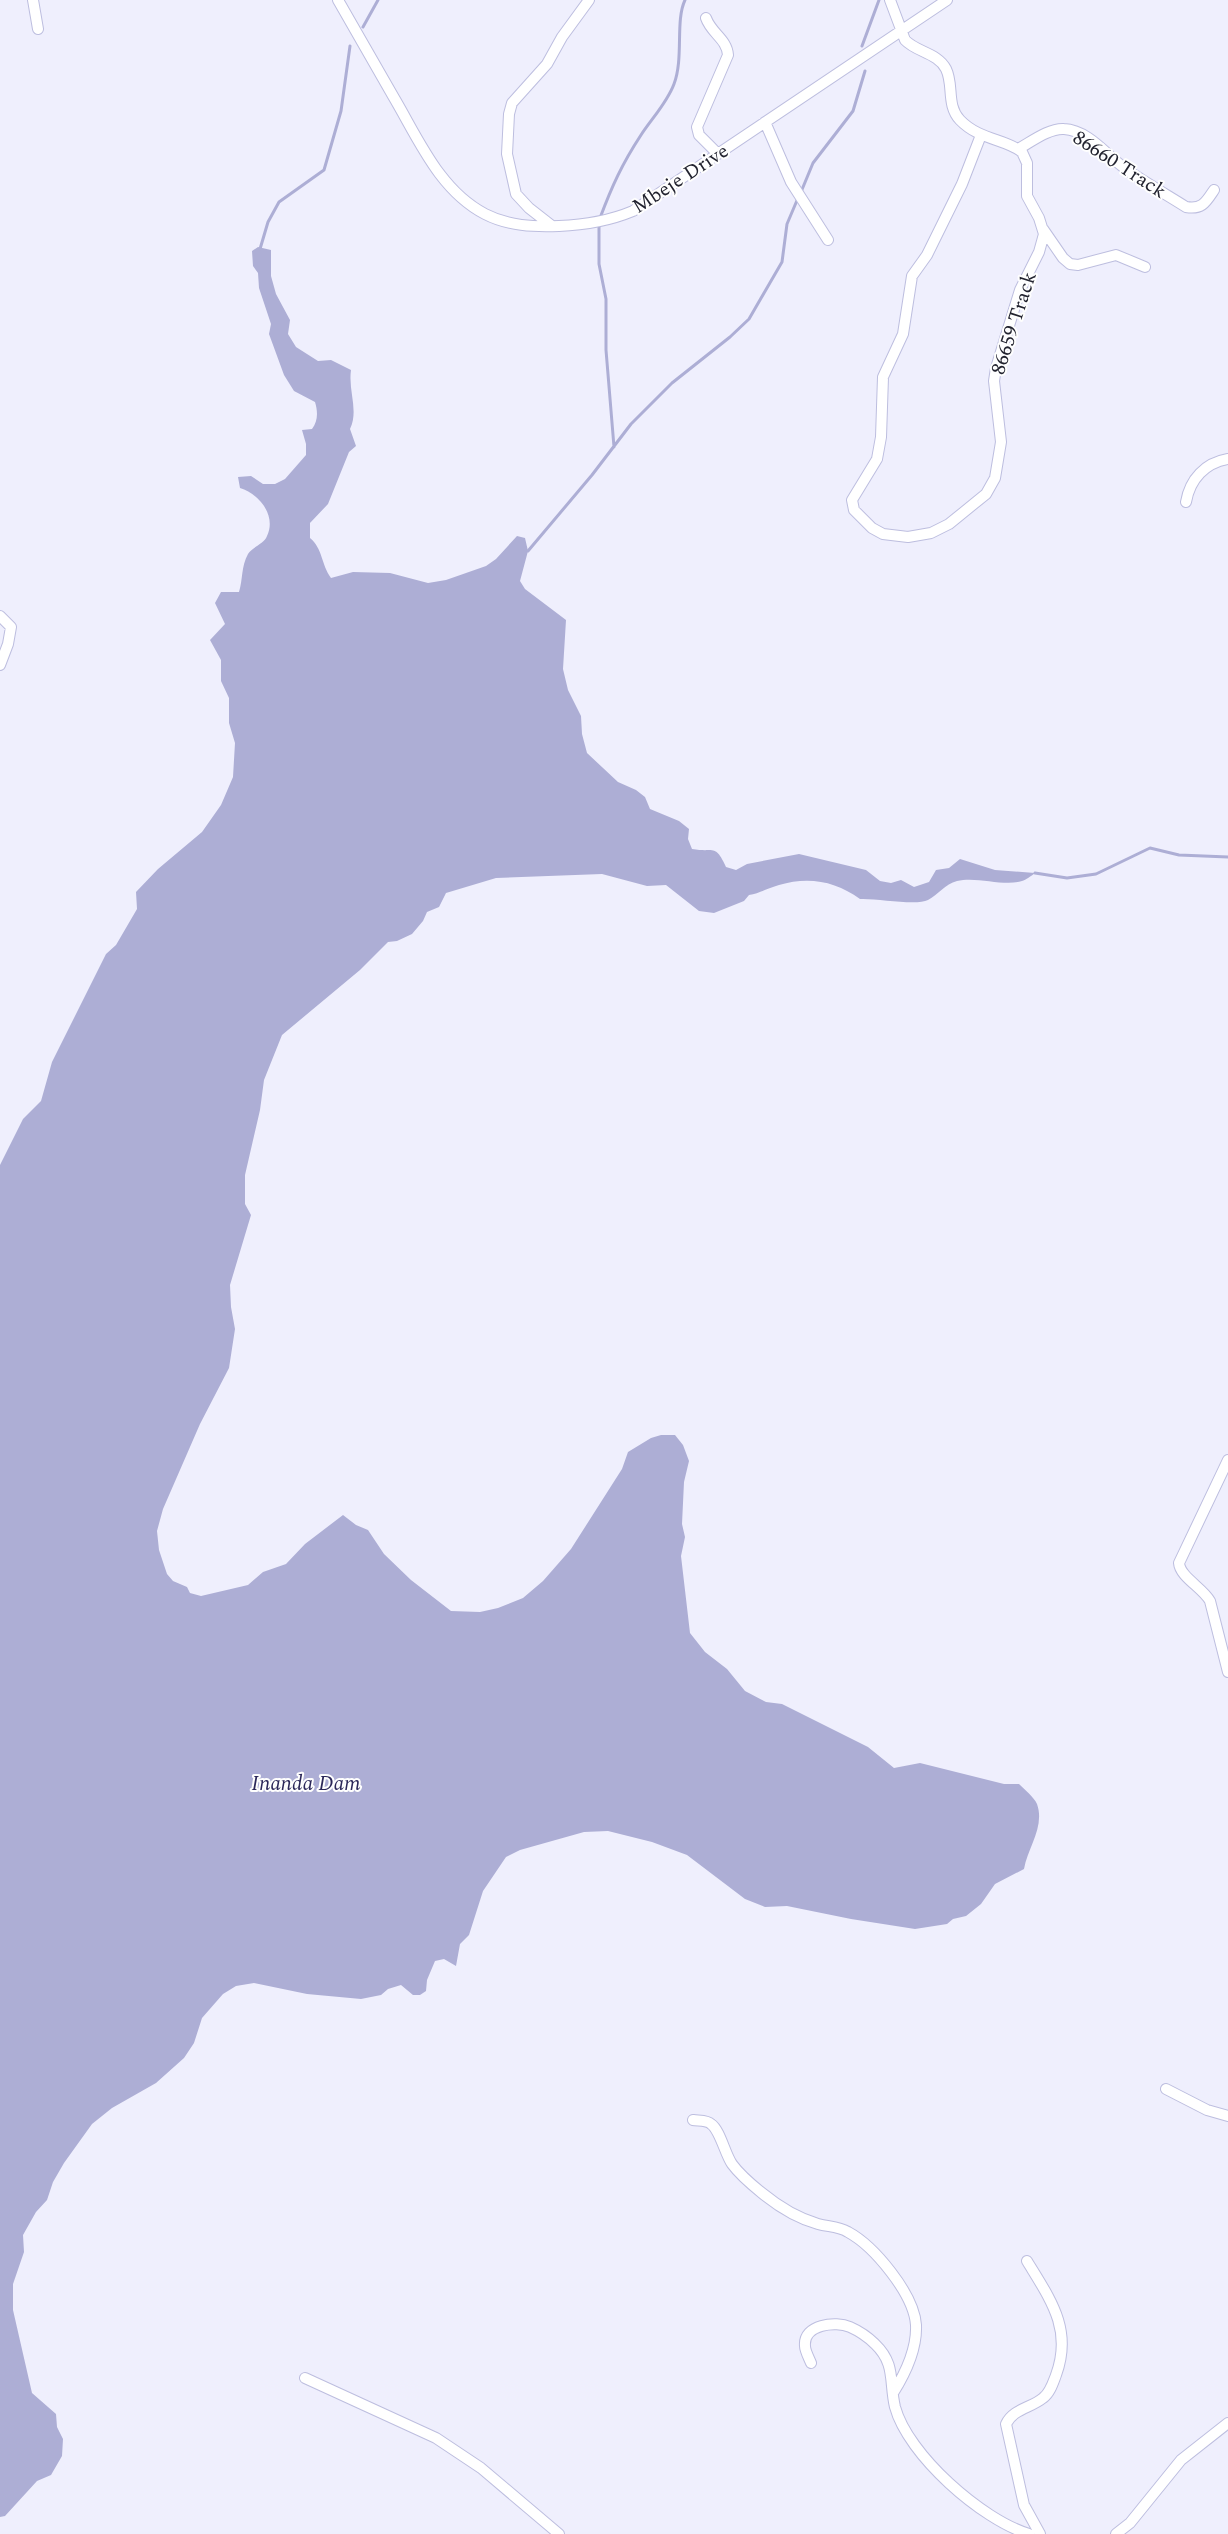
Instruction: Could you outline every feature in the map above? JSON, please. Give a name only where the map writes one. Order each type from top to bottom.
[{"type":"street","points":[[33,0],[38,30]]},
{"type":"street","name":"Mbeje Drive","points":[[338,0],[429,158],[455,192],[486,215],[506,223],[552,226],[604,221],[633,211],[947,0]]},
{"type":"street","points":[[552,226],[528,208],[516,194],[507,154],[509,114],[512,104],[547,64],[562,37],[588,0]]},
{"type":"street","points":[[890,0],[900,32],[910,45],[943,64],[947,70],[954,112],[961,120],[981,135],[1018,149],[1027,163],[1027,196],[1043,229],[1070,264],[1078,265],[1116,255],[1145,267]]},
{"type":"street","points":[[706,18],[709,26],[728,48],[728,55],[697,127],[699,135],[718,154]]},
{"type":"street","points":[[765,122],[790,182],[828,240]]},
{"type":"street","name":"86660 Track","points":[[1018,149],[1050,132],[1064,129],[1072,130],[1099,146],[1127,170],[1186,207],[1193,208],[1203,205],[1214,190]]},
{"type":"street","name":"86659 Track","points":[[981,135],[962,184],[926,255],[912,276],[903,334],[883,377],[879,451],[874,466],[852,500],[854,510],[872,528],[894,536],[908,538],[931,533],[960,516],[986,494],[992,485],[1001,442],[994,381],[996,368],[1020,290],[1042,245],[1043,229]]},
{"type":"street","points":[[1186,502],[1191,484],[1198,475],[1217,461],[1228,459]]},
{"type":"street","points":[[0,616],[12,627],[0,665]]},
{"type":"street","points":[[1228,1460],[1182,1555],[1180,1569],[1210,1601],[1228,1672]]},
{"type":"street","points":[[1166,2089],[1207,2110],[1228,2116]]},
{"type":"street","points":[[693,2120],[711,2123],[732,2165],[779,2207],[820,2224],[847,2231],[870,2248],[895,2279],[913,2310],[916,2324],[908,2363],[894,2393]]},
{"type":"street","points":[[1027,2261],[1055,2309],[1062,2331],[1059,2368],[1049,2392],[1043,2399],[1014,2413],[1006,2424],[1024,2505],[1040,2534]]},
{"type":"street","points":[[811,2363],[804,2346],[810,2332],[827,2325],[848,2326],[873,2342],[887,2358],[895,2407],[901,2420],[929,2463],[992,2518],[1029,2534]]},
{"type":"street","points":[[305,2378],[436,2438],[480,2468],[559,2534]]},
{"type":"street","points":[[1116,2534],[1130,2523],[1181,2460],[1228,2423]]},
{"type":"water","name":"Inanda Dam","points":[[258,247],[271,250],[271,276],[276,294],[290,320],[288,334],[296,347],[318,361],[331,360],[351,370],[350,378],[354,415],[350,429],[356,446],[349,452],[328,504],[310,523],[310,538],[320,552],[331,578],[353,572],[390,573],[428,583],[446,580],[486,566],[496,559],[517,536],[525,538],[528,551],[520,581],[525,589],[566,620],[563,669],[568,690],[581,716],[582,734],[587,753],[618,782],[636,790],[645,797],[650,809],[679,821],[689,829],[688,839],[692,849],[713,850],[719,855],[726,867],[736,870],[747,864],[799,854],[866,870],[880,881],[891,883],[901,880],[914,887],[929,882],[936,870],[949,868],[960,859],[995,870],[1035,873],[1025,880],[1015,883],[973,880],[957,881],[922,902],[860,899],[831,884],[811,881],[790,882],[749,895],[744,901],[714,913],[699,911],[666,885],[647,886],[602,874],[496,878],[446,893],[439,907],[427,912],[423,921],[412,934],[397,941],[388,942],[360,970],[282,1035],[264,1080],[260,1110],[245,1175],[245,1204],[251,1215],[230,1285],[235,1329],[229,1368],[200,1424],[163,1509],[157,1531],[159,1550],[167,1574],[173,1581],[187,1587],[190,1593],[201,1596],[248,1585],[263,1572],[286,1564],[305,1544],[343,1515],[356,1525],[368,1530],[384,1554],[411,1580],[451,1611],[480,1612],[498,1608],[523,1598],[543,1581],[571,1549],[622,1469],[628,1452],[651,1438],[661,1435],[675,1435],[683,1445],[689,1461],[684,1482],[682,1524],[685,1537],[681,1556],[690,1633],[705,1652],[727,1669],[745,1691],[766,1702],[782,1704],[868,1747],[894,1768],[920,1763],[1004,1784],[1019,1784],[1036,1801],[1039,1821],[1024,1869],[995,1884],[981,1904],[966,1916],[953,1919],[947,1924],[915,1929],[787,1906],[765,1907],[745,1899],[687,1855],[652,1842],[608,1831],[584,1832],[520,1850],[506,1857],[483,1891],[469,1935],[460,1944],[456,1966],[444,1959],[435,1961],[427,1980],[426,1991],[420,1995],[413,1995],[401,1985],[388,1989],[381,1995],[361,1999],[307,1994],[254,1983],[236,1986],[223,1994],[202,2018],[194,2043],[184,2058],[156,2083],[112,2108],[92,2124],[64,2163],[53,2182],[47,2200],[36,2212],[23,2235],[24,2252],[13,2284],[13,2310],[32,2393],[56,2414],[57,2427],[63,2439],[62,2456],[51,2475],[37,2481],[5,2516],[0,2517],[0,1165],[23,1119],[41,1101],[52,1062],[106,954],[116,945],[137,909],[136,892],[158,869],[202,832],[221,805],[233,777],[235,743],[229,723],[229,698],[221,681],[221,660],[210,640],[225,624],[215,603],[221,592],[239,592],[244,564],[248,554],[267,536],[270,520],[268,513],[259,500],[240,488],[238,477],[251,476],[263,484],[275,484],[285,479],[306,455],[306,444],[302,430],[312,429],[317,416],[315,402],[294,391],[284,375],[269,334],[271,324],[259,288],[258,273],[253,266],[252,251]]},
{"type":"waterway","points":[[363,27],[378,0]]},
{"type":"waterway","points":[[600,218],[613,185],[628,156],[674,84],[679,63],[680,18],[685,0]]},
{"type":"waterway","points":[[862,46],[879,0]]},
{"type":"waterway","points":[[260,249],[268,222],[279,202],[324,170],[341,111],[350,46]]},
{"type":"waterway","points":[[801,192],[813,163],[853,111],[865,71]]},
{"type":"waterway","points":[[528,551],[592,475],[631,424],[672,383],[730,337],[749,319],[782,262],[787,224],[798,198]]},
{"type":"waterway","points":[[599,224],[599,264],[606,299],[606,350],[614,447]]},
{"type":"waterway","points":[[1035,873],[1067,878],[1096,874],[1150,848],[1179,855],[1228,857]]}]
